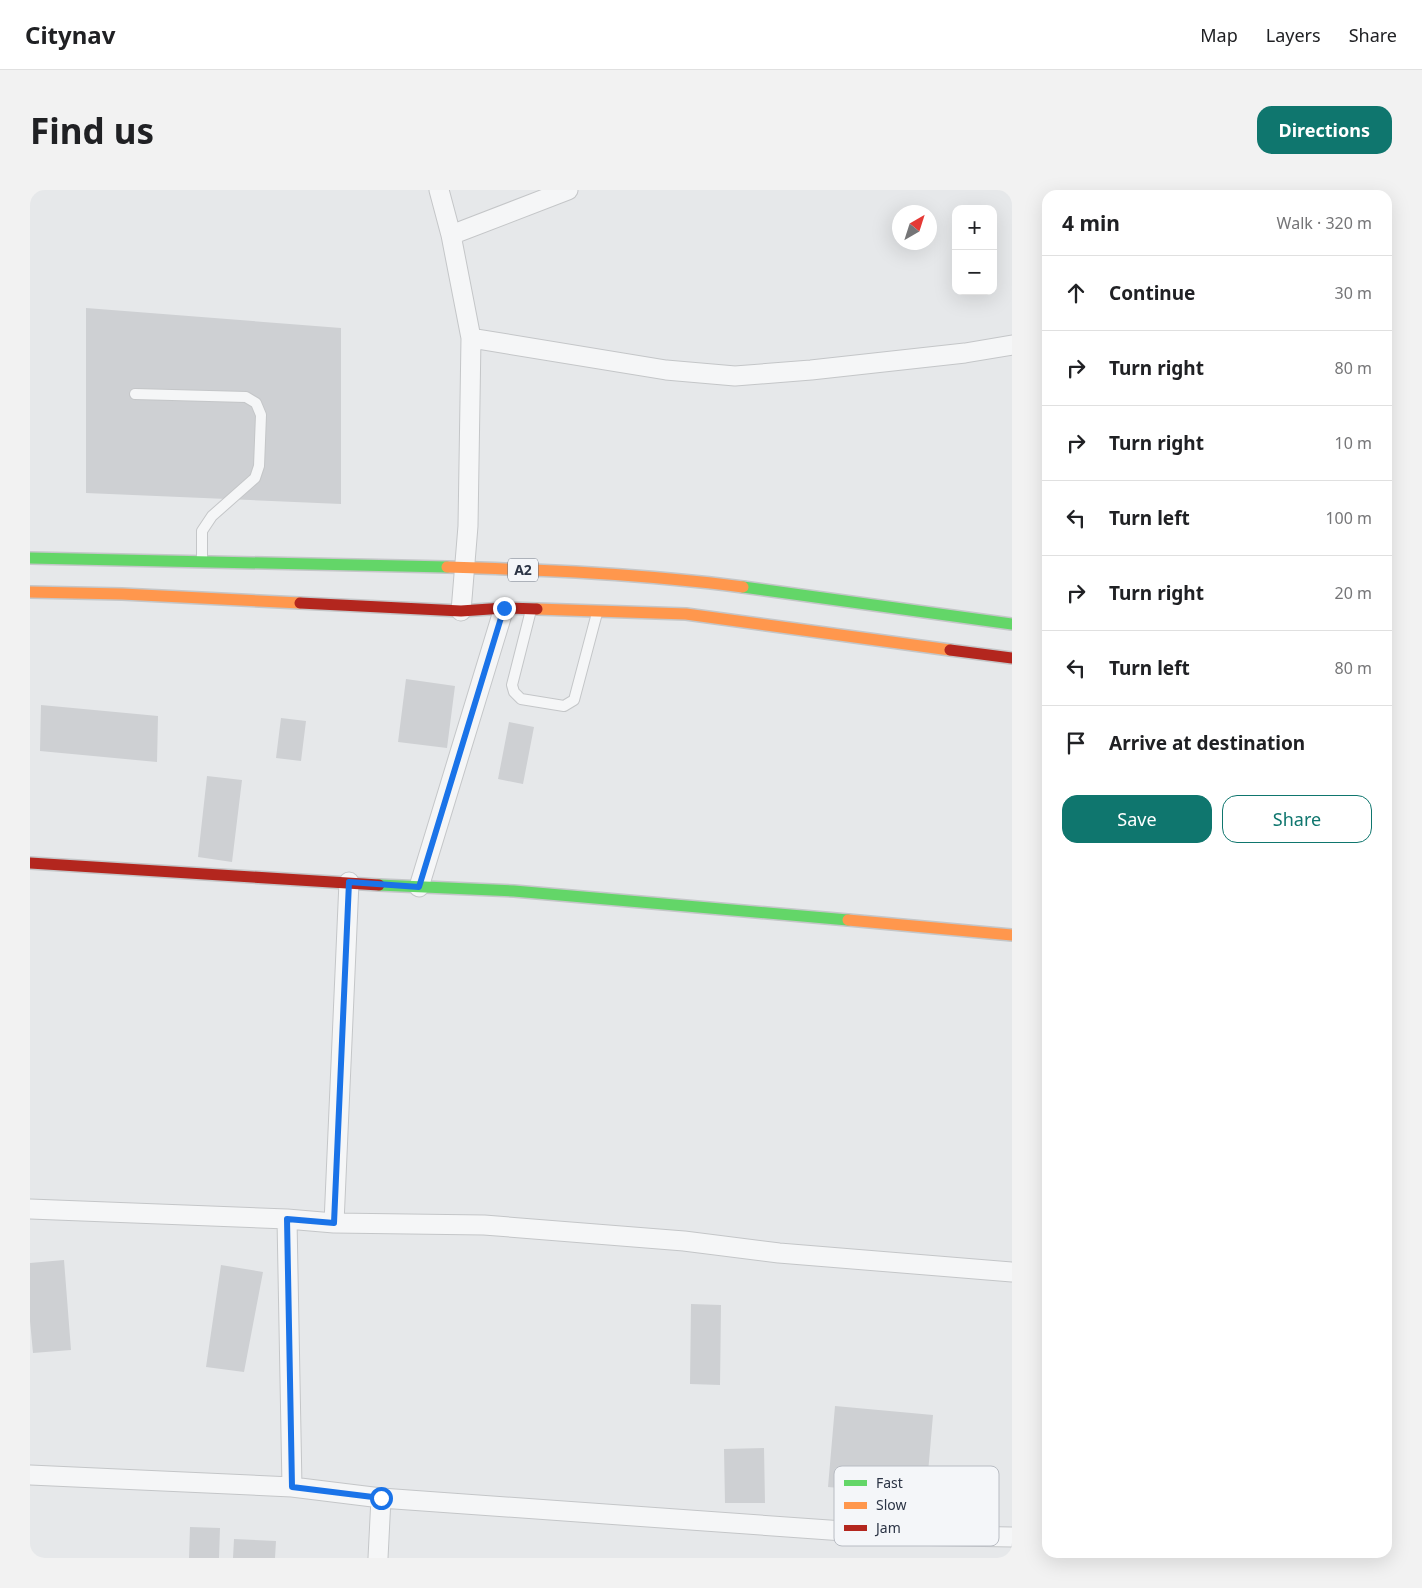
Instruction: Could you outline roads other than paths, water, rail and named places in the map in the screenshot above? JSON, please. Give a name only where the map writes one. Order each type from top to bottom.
[{"type":"main road","name":"A2","points":[[30,558],[516,569],[684,579],[1012,624]]},
{"type":"main road","points":[[30,592],[122,594],[461,611],[504,608],[686,614],[1012,658]]},
{"type":"main road","points":[[30,863],[514,891],[1012,935]]},
{"type":"street","points":[[439,190],[451,235],[471,338],[468,526],[461,611]]},
{"type":"street","points":[[451,235],[568,190]]},
{"type":"street","points":[[471,338],[666,370],[735,376],[811,370],[965,353],[1012,345]]},
{"type":"street","points":[[419,887],[504,608]]},
{"type":"street","points":[[334,1223],[349,882]]},
{"type":"street","points":[[30,1209],[287,1219],[334,1223],[484,1225],[684,1241],[779,1253],[1012,1272]]},
{"type":"street","points":[[287,1219],[292,1487]]},
{"type":"street","points":[[30,1475],[292,1487],[381,1498],[834,1530]]},
{"type":"street","points":[[378,1558],[381,1498]]},
{"type":"street","points":[[999,1537],[1012,1537]]},
{"type":"lane","points":[[135,394],[246,397],[256,403],[261,415],[259,466],[255,478],[212,516],[202,531],[202,562]]},
{"type":"lane","points":[[531,609],[512,685],[514,692],[521,699],[564,706],[574,700],[597,611]]}]
